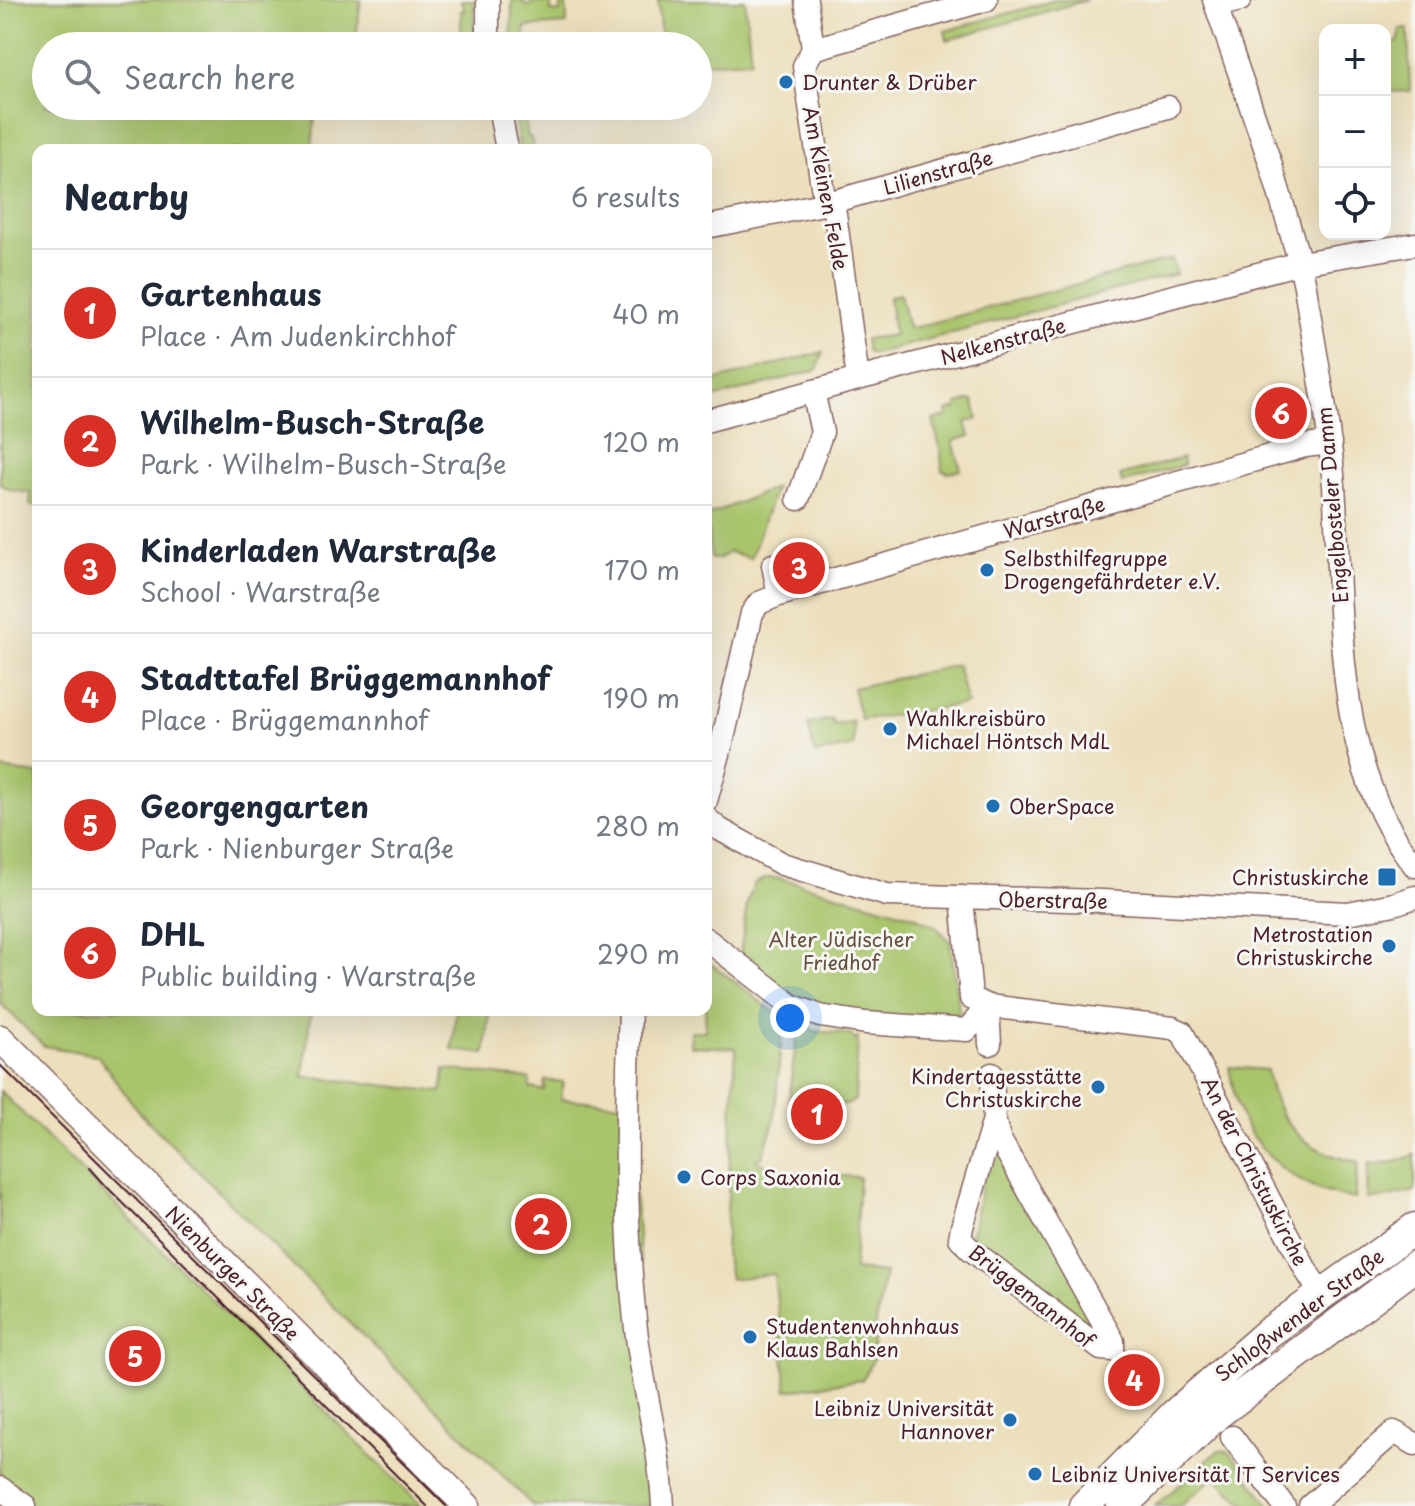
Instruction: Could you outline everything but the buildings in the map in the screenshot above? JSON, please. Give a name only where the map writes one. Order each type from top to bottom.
[{"type":"main road","name":"Schloßwender Straße","points":[[1084,1506],[1215,1377],[1268,1333],[1415,1228]]},
{"type":"main road","name":"Schloßwender Straße","points":[[1122,1506],[1217,1414],[1415,1266]]},
{"type":"street","points":[[488,0],[488,32]]},
{"type":"street","name":"Am Kleinen Felde","points":[[806,0],[813,49],[804,66],[823,192],[835,214],[858,379]]},
{"type":"street","points":[[813,49],[986,0]]},
{"type":"street","points":[[1216,3],[1240,0]]},
{"type":"street","name":"Engelbosteler Damm","points":[[1216,3],[1270,162],[1300,263],[1330,443],[1344,666],[1351,712],[1368,785],[1395,839],[1415,866]]},
{"type":"street","name":"Lilienstraße","points":[[712,226],[828,203],[1168,107]]},
{"type":"street","points":[[502,120],[506,144]]},
{"type":"street","name":"Nelkenstraße","points":[[712,419],[1300,263],[1415,244]]},
{"type":"street","points":[[798,499],[822,432],[813,391]]},
{"type":"street","name":"Warstraße","points":[[779,595],[1305,446],[1330,443]]},
{"type":"street","points":[[712,778],[752,613],[759,603],[779,595],[773,565]]},
{"type":"street","points":[[712,711],[728,717]]},
{"type":"street","name":"Oberstraße","points":[[712,823],[782,864],[887,895],[1348,913],[1415,897]]},
{"type":"street","points":[[962,897],[971,998],[988,1006]]},
{"type":"street","points":[[712,944],[791,1005],[820,1016],[866,1023],[967,1030],[988,1006]]},
{"type":"street","points":[[988,1006],[990,1044]]},
{"type":"street","name":"An der Christuskirche","points":[[988,1006],[1173,1028],[1182,1032],[1321,1294]]},
{"type":"street","points":[[630,1016],[626,1207],[639,1359],[663,1506]]},
{"type":"street","name":"Nienburger Straße","points":[[0,1038],[467,1506]]},
{"type":"street","name":"Brüggemannhof","points":[[992,1074],[994,1119],[999,1138],[1113,1341],[1113,1350],[1101,1349],[960,1238],[994,1119]]},
{"type":"street","points":[[1310,1506],[1394,1432],[1415,1444]]},
{"type":"street","points":[[1232,1437],[1284,1506]]},
{"type":"street","points":[[0,1488],[25,1506]]},
{"type":"green space","points":[[0,0],[361,0],[357,32],[32,32],[32,120],[315,120],[313,144],[32,144],[32,505],[31,493],[11,490],[0,484]]},
{"type":"green space","points":[[461,0],[474,0],[474,32],[461,31],[461,11],[464,11]]},
{"type":"green space","points":[[512,0],[524,0],[527,6],[551,3],[551,12],[561,12],[561,3],[566,3],[567,24],[525,27],[525,32],[511,32]]},
{"type":"green space","points":[[658,0],[745,0],[751,60],[712,62],[712,32],[660,32]]},
{"type":"green space","points":[[1055,0],[1087,0],[947,40],[945,31]]},
{"type":"green space","points":[[1401,29],[1408,29],[1410,91],[1391,92],[1391,44],[1398,42]]},
{"type":"green space","points":[[515,120],[525,120],[533,144],[519,144]]},
{"type":"green space","points":[[1172,259],[1176,274],[873,354],[867,352],[865,339],[894,335],[889,297],[900,294],[908,328],[916,327]]},
{"type":"green space","points":[[823,352],[817,370],[712,398],[712,381]]},
{"type":"green space","points":[[971,400],[978,419],[966,422],[970,436],[953,441],[961,470],[947,473],[942,471],[933,420],[947,416],[947,411],[957,408],[957,404]]},
{"type":"green space","points":[[1182,458],[1184,465],[1122,483],[1120,476]]},
{"type":"green space","points":[[775,488],[751,558],[729,552],[719,559],[712,559],[712,514]]},
{"type":"green space","points":[[957,665],[967,704],[861,720],[853,688]]},
{"type":"green space","points":[[832,719],[834,725],[853,721],[854,746],[815,754],[808,724]]},
{"type":"green space","points":[[0,769],[32,773],[32,1016],[310,1016],[303,1076],[442,1092],[445,1069],[530,1079],[530,1088],[544,1090],[545,1080],[563,1082],[561,1099],[626,1104],[663,1506],[533,1506],[138,1111],[97,1055],[44,1046],[0,1003]]},
{"type":"green space","name":"Alter Jüdischer Friedhof","points":[[765,878],[779,878],[915,916],[935,926],[950,941],[960,1020],[851,1013],[809,1002],[776,986],[740,955],[747,903],[754,884]]},
{"type":"green space","points":[[712,965],[783,1019],[774,1122],[762,1158],[756,1161],[785,1173],[859,1177],[854,1270],[885,1273],[876,1323],[874,1358],[862,1380],[787,1390],[774,1274],[730,1279],[725,1252],[736,1048],[690,1046],[691,1031],[705,1031],[705,1016],[712,1016]]},
{"type":"green space","points":[[455,1016],[489,1016],[485,1054],[452,1050]]},
{"type":"green space","points":[[803,1023],[814,1031],[850,1034],[855,1040],[858,1038],[855,1100],[847,1105],[789,1099],[798,1025]]},
{"type":"green space","points":[[1229,1067],[1267,1070],[1277,1105],[1296,1132],[1323,1151],[1358,1162],[1355,1199],[1312,1187],[1270,1158],[1241,1116]]},
{"type":"green space","points":[[0,1091],[422,1506],[25,1506],[0,1488]]},
{"type":"green space","points":[[994,1119],[1113,1350],[969,1248]]},
{"type":"green space","points":[[1415,1155],[1415,1191],[1368,1199],[1369,1164],[1395,1162]]},
{"type":"green space","points":[[1219,1450],[1232,1455],[1270,1506],[1247,1506],[1214,1477],[1181,1506],[1155,1506]]},
{"type":"tram line","points":[[0,1065],[446,1506]]},
{"type":"tram line","points":[[90,1168],[427,1506]]},
{"type":"place","name":"Drunter & Drüber","points":[[786,82]]},
{"type":"place","name":"DHL","points":[[1281,413]]},
{"type":"place","name":"Kinderladen Warstraße","points":[[799,568]]},
{"type":"place","name":"Selbsthilfegruppe Drogengefährdeter e.V.","points":[[987,570]]},
{"type":"place","name":"Wahlkreisbüro Michael Höntsch MdL","points":[[890,729]]},
{"type":"place","name":"OberSpace","points":[[993,806]]},
{"type":"place","name":"Christuskirche","points":[[1387,877]]},
{"type":"place","name":"Metrostation Christuskirche","points":[[1389,946]]},
{"type":"place","name":"Kindertagesstätte Christuskirche","points":[[1098,1087]]},
{"type":"place","name":"Gartenhaus","points":[[817,1114]]},
{"type":"place","name":"Corps Saxonia","points":[[684,1177]]},
{"type":"place","name":"Wilhelm-Busch-Straße","points":[[541,1224]]},
{"type":"place","name":"Studentenwohnhaus Klaus Bahlsen","points":[[750,1337]]},
{"type":"place","name":"Georgengarten","points":[[135,1356]]},
{"type":"place","name":"Stadttafel Brüggemannhof","points":[[1134,1380]]},
{"type":"place","name":"Leibniz Universität Hannover","points":[[1010,1420]]},
{"type":"place","name":"Leibniz Universität IT Services","points":[[1035,1474]]}]
